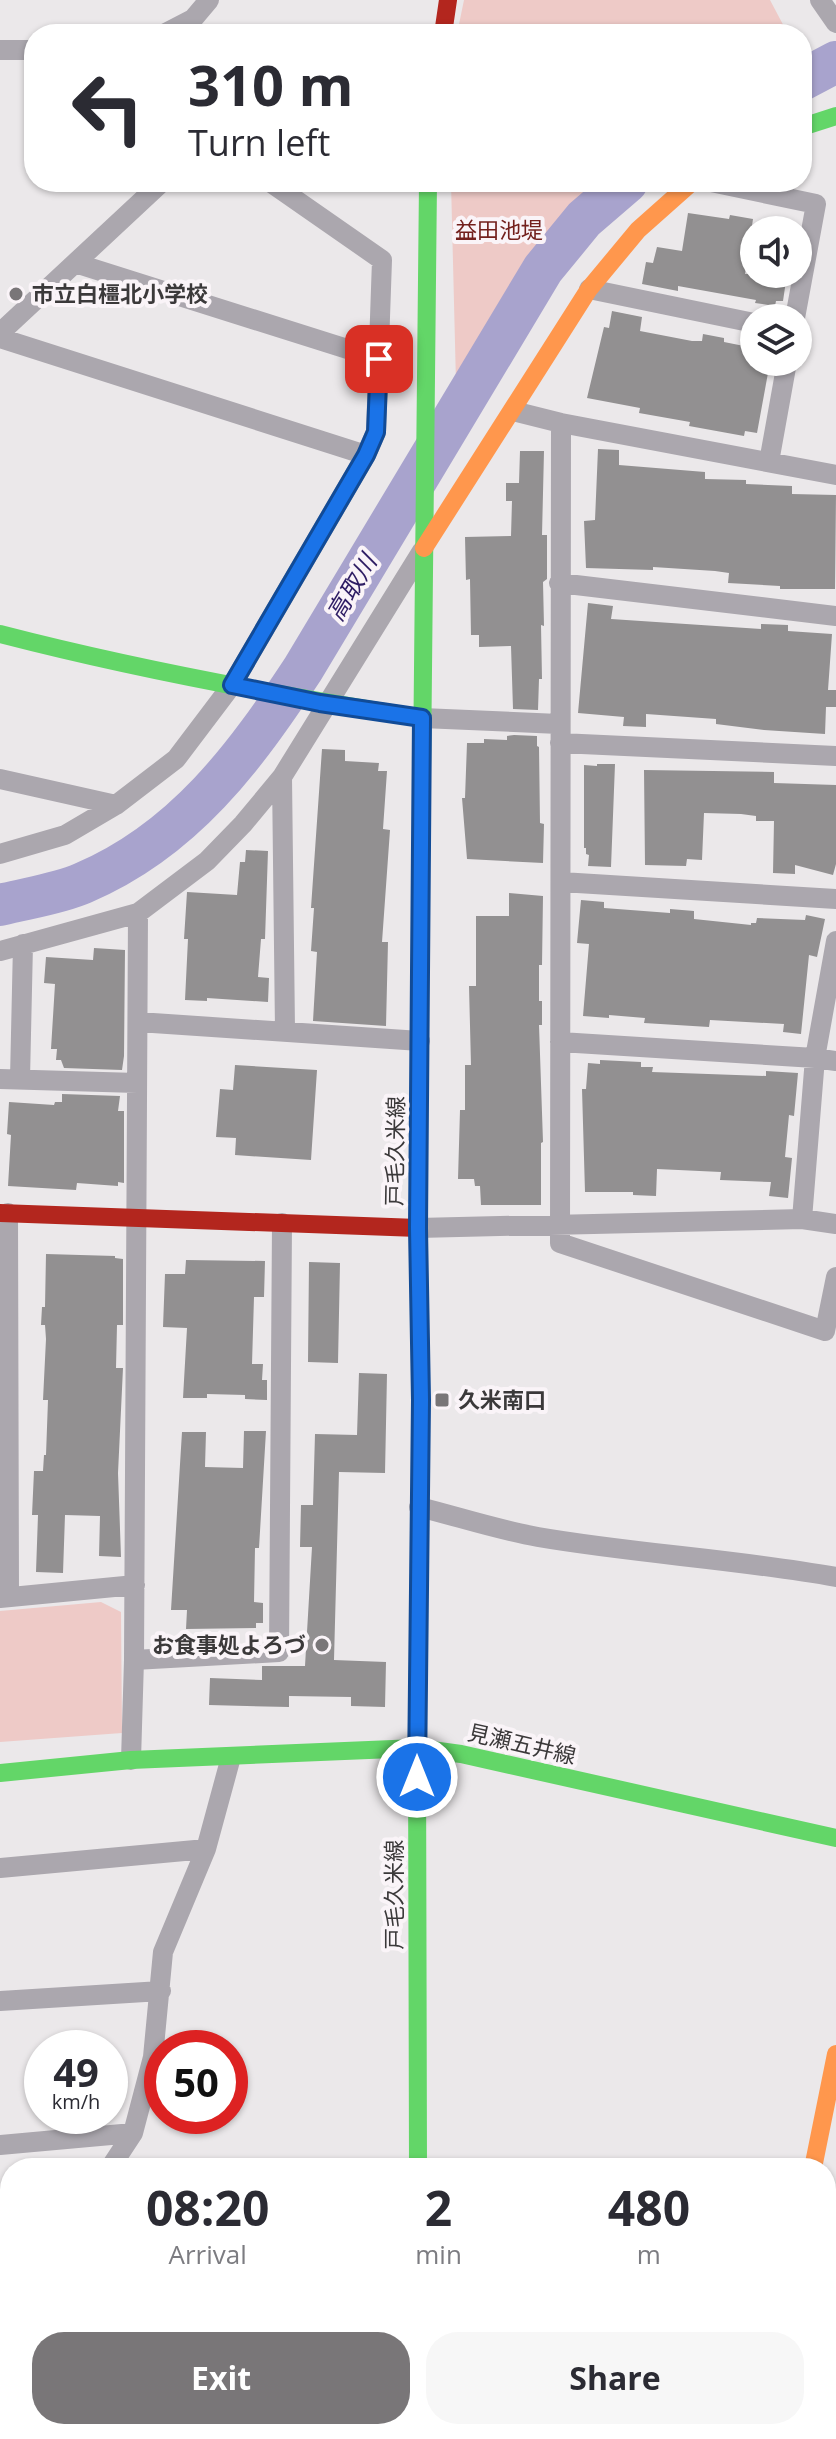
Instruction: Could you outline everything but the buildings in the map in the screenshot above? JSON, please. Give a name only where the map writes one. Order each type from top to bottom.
[{"type":"main road","points":[[444,24],[448,0]]},
{"type":"main road","points":[[812,124],[836,116]]},
{"type":"main road","name":"戸毛久米線","points":[[418,2158],[417,1748],[421,1400],[418,1228],[428,192]]},
{"type":"main road","points":[[424,537],[513,411],[589,289],[638,230],[681,192]]},
{"type":"main road","points":[[0,634],[60,650],[324,703],[422,718]]},
{"type":"main road","points":[[4,1213],[418,1228]]},
{"type":"main road","name":"見瀬五井線","points":[[0,1773],[131,1760],[417,1748],[461,1754],[836,1838]]},
{"type":"main road","points":[[815,2158],[836,2054]]},
{"type":"street","points":[[194,24],[209,0]]},
{"type":"street","points":[[0,50],[24,50]]},
{"type":"street","points":[[151,192],[0,335],[366,455]]},
{"type":"street","points":[[0,854],[65,835],[116,805],[176,759],[240,686],[376,432],[382,260],[284,192]]},
{"type":"street","points":[[759,192],[816,204],[798,304]]},
{"type":"street","points":[[75,263],[379,359]]},
{"type":"street","points":[[589,289],[740,320]]},
{"type":"street","points":[[769,462],[784,376]]},
{"type":"street","points":[[513,411],[561,423],[836,475]]},
{"type":"street","points":[[561,423],[560,1243],[825,1331],[836,1277]]},
{"type":"street","points":[[0,951],[138,913],[207,861],[282,777],[424,537]]},
{"type":"street","points":[[559,583],[836,616]]},
{"type":"street","points":[[422,718],[559,734],[836,756]]},
{"type":"street","points":[[282,777],[285,1030]]},
{"type":"street","points":[[0,779],[116,805]]},
{"type":"street","points":[[561,882],[836,899]]},
{"type":"street","points":[[131,1760],[135,1585],[138,913]]},
{"type":"street","points":[[802,1219],[815,1058],[836,941]]},
{"type":"street","points":[[23,944],[10,1079],[137,1083]]},
{"type":"street","points":[[138,1022],[420,1041]]},
{"type":"street","points":[[560,1042],[836,1061]]},
{"type":"street","points":[[4,1213],[4,1598],[135,1585]]},
{"type":"street","points":[[418,1228],[802,1219],[836,1224]]},
{"type":"street","points":[[134,1660],[279,1652],[282,1223]]},
{"type":"street","points":[[419,1507],[535,1537],[651,1554],[768,1565],[836,1577]]},
{"type":"street","points":[[117,2158],[133,2133],[153,2057],[163,1952],[206,1849],[231,1757]]},
{"type":"street","points":[[0,1868],[206,1849]]},
{"type":"street","points":[[0,2001],[161,1991]]},
{"type":"street","points":[[0,2145],[133,2133]]},
{"type":"green space","points":[[464,0],[770,0],[783,24],[459,24]]},
{"type":"green space","name":"益田池堤","points":[[451,192],[598,192],[555,233],[523,274],[456,383]]},
{"type":"green space","points":[[101,1602],[121,1612],[122,1733],[0,1742],[0,1611]]},
{"type":"waterway","name":"高取川","points":[[812,75],[836,62]]},
{"type":"waterway","name":"高取川","points":[[0,905],[73,887],[119,865],[182,820],[235,764],[303,669],[543,269],[584,219],[615,192]]},
{"type":"traffic: fast","points":[[812,124],[836,116]]},
{"type":"traffic: fast","points":[[419,1059],[428,192]]},
{"type":"traffic: fast","points":[[0,634],[210,681],[422,718]]},
{"type":"traffic: fast","points":[[418,2158],[419,1272]]},
{"type":"traffic: fast","points":[[0,1773],[131,1760],[417,1748],[461,1754],[836,1838]]},
{"type":"traffic: slow","points":[[424,548],[589,289],[638,230],[681,192]]},
{"type":"traffic: slow","points":[[815,2158],[836,2054]]},
{"type":"traffic: jam","points":[[444,24],[448,0]]},
{"type":"traffic: jam","points":[[419,1059],[419,1272]]},
{"type":"traffic: jam","points":[[0,1213],[418,1228]]},
{"type":"place","name":"市立白橿北小学校","points":[[16,294]]},
{"type":"place","name":"久米南口","points":[[442,1400]]},
{"type":"place","name":"お食事処よろづ","points":[[322,1645]]},
{"type":"route","points":[[379,359],[376,432],[366,455],[232,685],[320,703],[422,718],[417,1777]]}]
